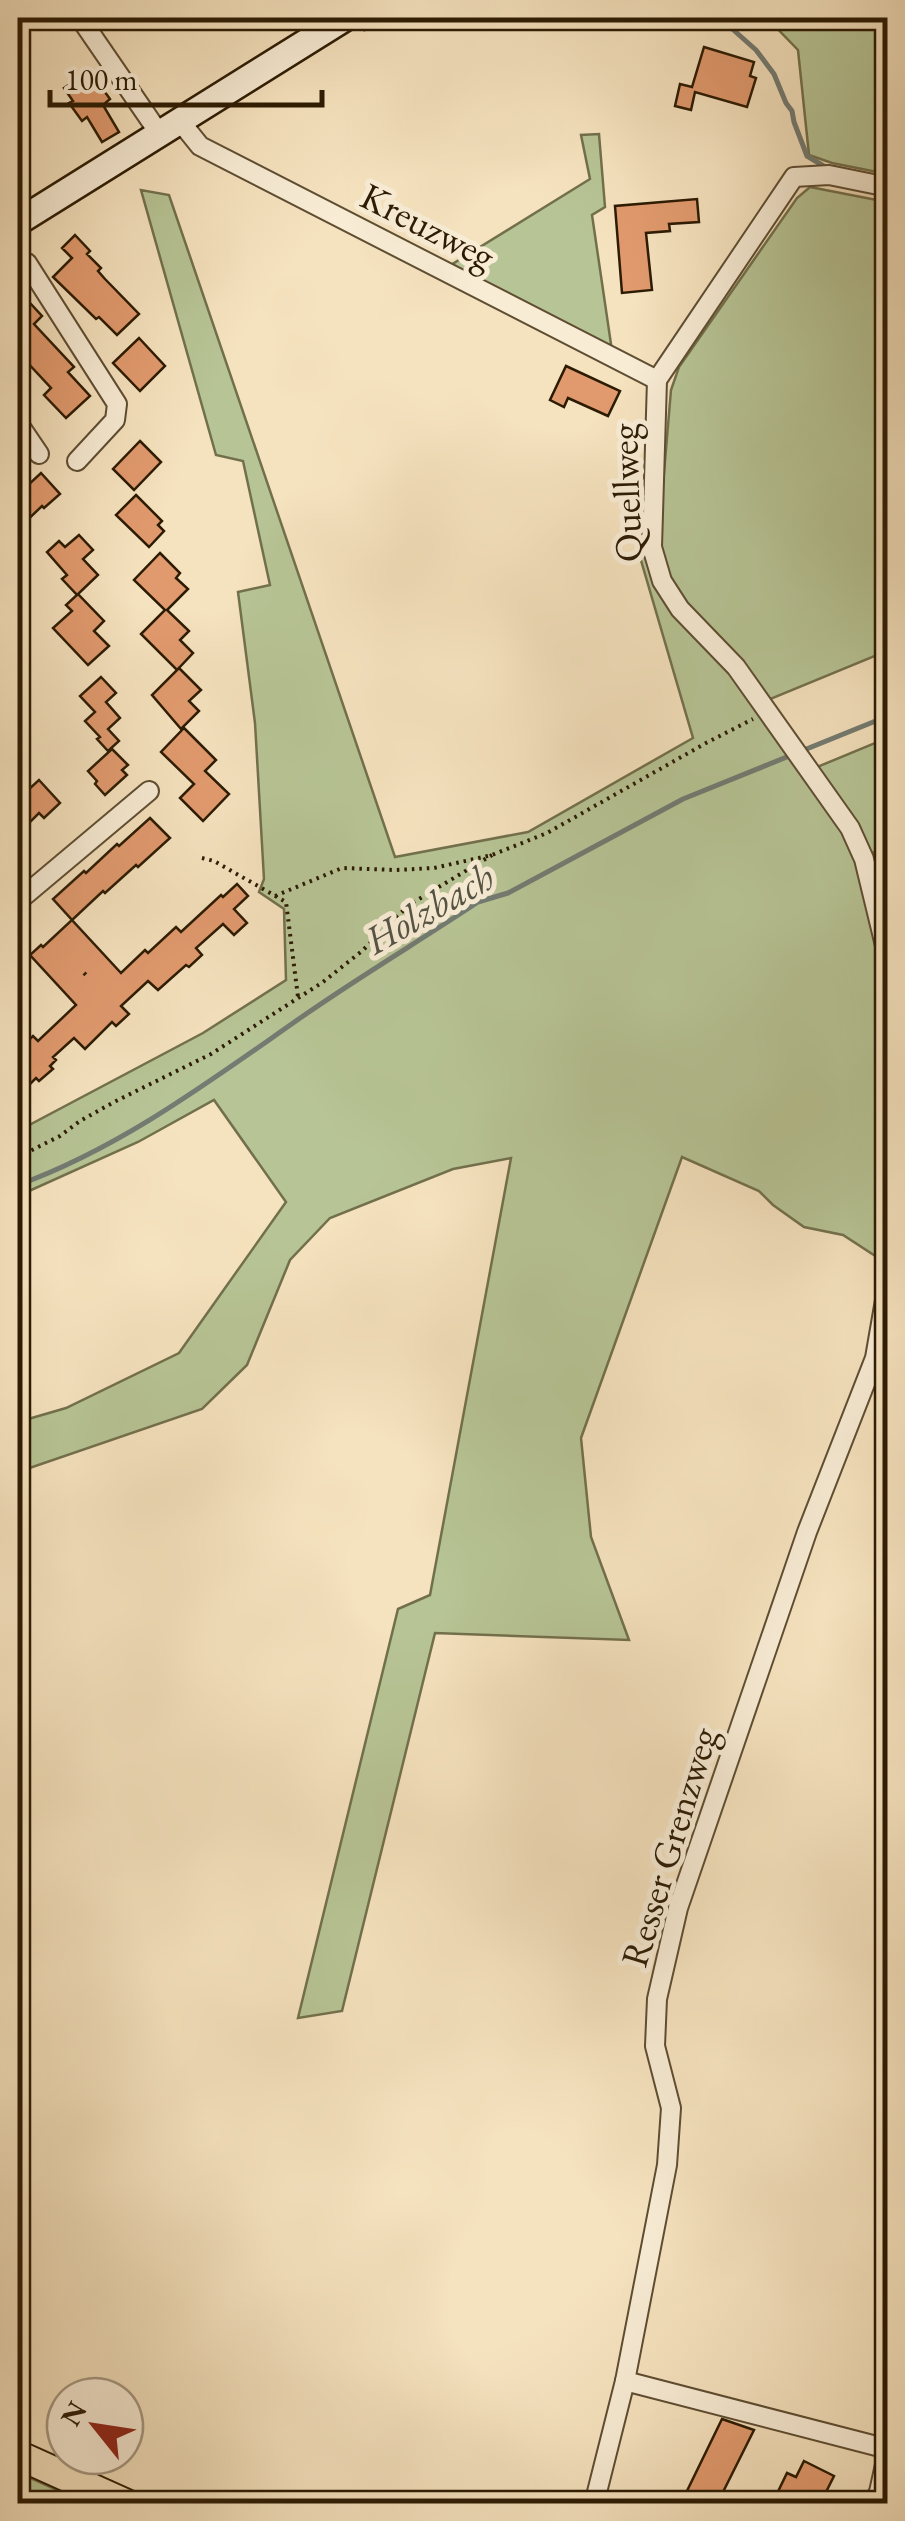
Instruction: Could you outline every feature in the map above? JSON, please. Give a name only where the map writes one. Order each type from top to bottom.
[{"type":"main road","points":[[18,222],[345,18]]},
{"type":"main road","points":[[18,2455],[127,2504]]},
{"type":"street","points":[[18,26],[32,18]]},
{"type":"street","name":"Kreuzweg","points":[[80,18],[169,126],[200,146],[656,380]]},
{"type":"street","name":"Quellweg","points":[[888,187],[828,175],[794,177],[656,380],[652,547],[662,582],[680,609],[736,667],[850,828],[864,859],[888,958]]},
{"type":"street","points":[[27,263],[116,404],[115,420],[77,461]]},
{"type":"street","points":[[18,423],[39,454]]},
{"type":"street","points":[[18,901],[148,791]]},
{"type":"street","name":"Resser Grenzweg","points":[[594,2504],[625,2381],[667,2166],[670,2108],[655,2046],[657,1999],[674,1926],[801,1550],[875,1358],[888,1283]]},
{"type":"street","points":[[625,2381],[888,2450],[880,2492],[872,2504]]},
{"type":"path","points":[[275,896],[342,868],[434,868],[492,855],[547,833],[766,712]]},
{"type":"path","points":[[18,1157],[114,1102],[211,1054],[323,982],[409,905],[492,855]]},
{"type":"path","points":[[202,858],[286,902],[298,997]]},
{"type":"green space","points":[[767,18],[887,18],[887,174],[809,155],[798,50]]},
{"type":"green space","points":[[599,134],[605,207],[592,215],[611,344],[602,349],[446,268],[590,179],[581,135]]},
{"type":"green space","points":[[810,187],[887,202],[887,651],[770,699],[810,770],[887,738],[887,848],[860,857],[887,857],[887,1249],[881,1246],[877,1257],[843,1235],[804,1227],[759,1191],[682,1157],[581,1438],[591,1537],[629,1640],[435,1633],[342,2011],[298,2018],[398,1609],[430,1595],[511,1158],[453,1169],[330,1218],[290,1260],[247,1365],[202,1409],[18,1472],[18,1422],[66,1408],[179,1353],[286,1202],[214,1100],[138,1142],[18,1196],[18,1131],[203,1033],[286,980],[284,909],[259,892],[264,879],[255,723],[238,592],[270,585],[243,461],[216,455],[141,190],[169,195],[395,857],[528,832],[693,738],[640,557],[658,544],[671,390],[679,367],[797,198]]},
{"type":"green space","points":[[18,2472],[24,2475],[86,2503],[18,2503]]},
{"type":"building","points":[[704,47],[754,62],[750,76],[756,78],[747,107],[695,92],[691,110],[675,106],[680,84],[692,87]]},
{"type":"building","points":[[89,70],[110,99],[103,105],[119,132],[102,142],[87,117],[82,121],[69,103],[73,101],[64,88]]},
{"type":"building","points":[[697,199],[699,222],[669,224],[670,231],[646,233],[652,290],[622,293],[615,206]]},
{"type":"building","points":[[75,235],[101,268],[98,271],[139,314],[117,335],[53,277],[72,258],[62,248]]},
{"type":"building","points":[[18,290],[42,316],[34,324],[74,367],[68,372],[90,396],[66,418],[44,395],[51,388],[24,359],[18,364]]},
{"type":"building","points":[[139,338],[165,366],[140,391],[113,363]]},
{"type":"building","points":[[566,366],[620,391],[608,416],[568,398],[564,407],[550,400]]},
{"type":"building","points":[[140,441],[161,462],[134,490],[113,469]]},
{"type":"building","points":[[41,473],[60,494],[18,529],[18,479],[25,488]]},
{"type":"building","points":[[136,495],[162,521],[158,525],[164,531],[149,547],[116,515]]},
{"type":"building","points":[[79,535],[93,550],[83,559],[98,575],[78,594],[104,621],[94,631],[109,646],[88,665],[53,628],[72,611],[66,605],[77,595],[62,579],[67,575],[47,552],[59,541],[65,547]]},
{"type":"building","points":[[160,553],[180,573],[176,578],[188,589],[167,610],[189,631],[180,640],[193,653],[177,670],[141,634],[165,610],[134,580]]},
{"type":"building","points":[[179,668],[201,690],[189,701],[199,711],[181,729],[152,695]]},
{"type":"building","points":[[101,677],[116,693],[106,702],[120,718],[108,729],[119,741],[108,751],[85,721],[95,712],[80,696]]},
{"type":"building","points":[[184,728],[216,760],[205,771],[229,794],[203,821],[180,798],[194,784],[161,752]]},
{"type":"building","points":[[112,749],[128,765],[122,770],[127,775],[105,795],[88,771]]},
{"type":"building","points":[[39,780],[60,803],[44,818],[39,813],[18,834],[18,799]]},
{"type":"building","points":[[150,818],[170,838],[72,920],[53,899]]},
{"type":"building","points":[[237,884],[248,896],[234,909],[247,923],[234,935],[223,924],[196,948],[202,955],[189,967],[186,965],[158,990],[148,981],[121,1006],[129,1014],[116,1026],[112,1022],[85,1049],[74,1038],[53,1057],[53,1069],[39,1081],[36,1078],[18,1096],[18,1050],[33,1036],[38,1041],[76,1005],[30,955],[72,920],[121,973],[176,927],[181,932]]},
{"type":"building","points":[[722,2419],[754,2430],[717,2504],[708,2504],[686,2493]]},
{"type":"building","points":[[804,2461],[834,2476],[820,2504],[772,2504],[787,2473],[796,2477]]},
{"type":"waterway","points":[[720,18],[756,50],[774,74],[807,156],[827,168]]},
{"type":"waterway","name":"Holzbach","points":[[18,1185],[94,1151],[167,1109],[478,902],[508,893],[683,799],[888,716]]}]
